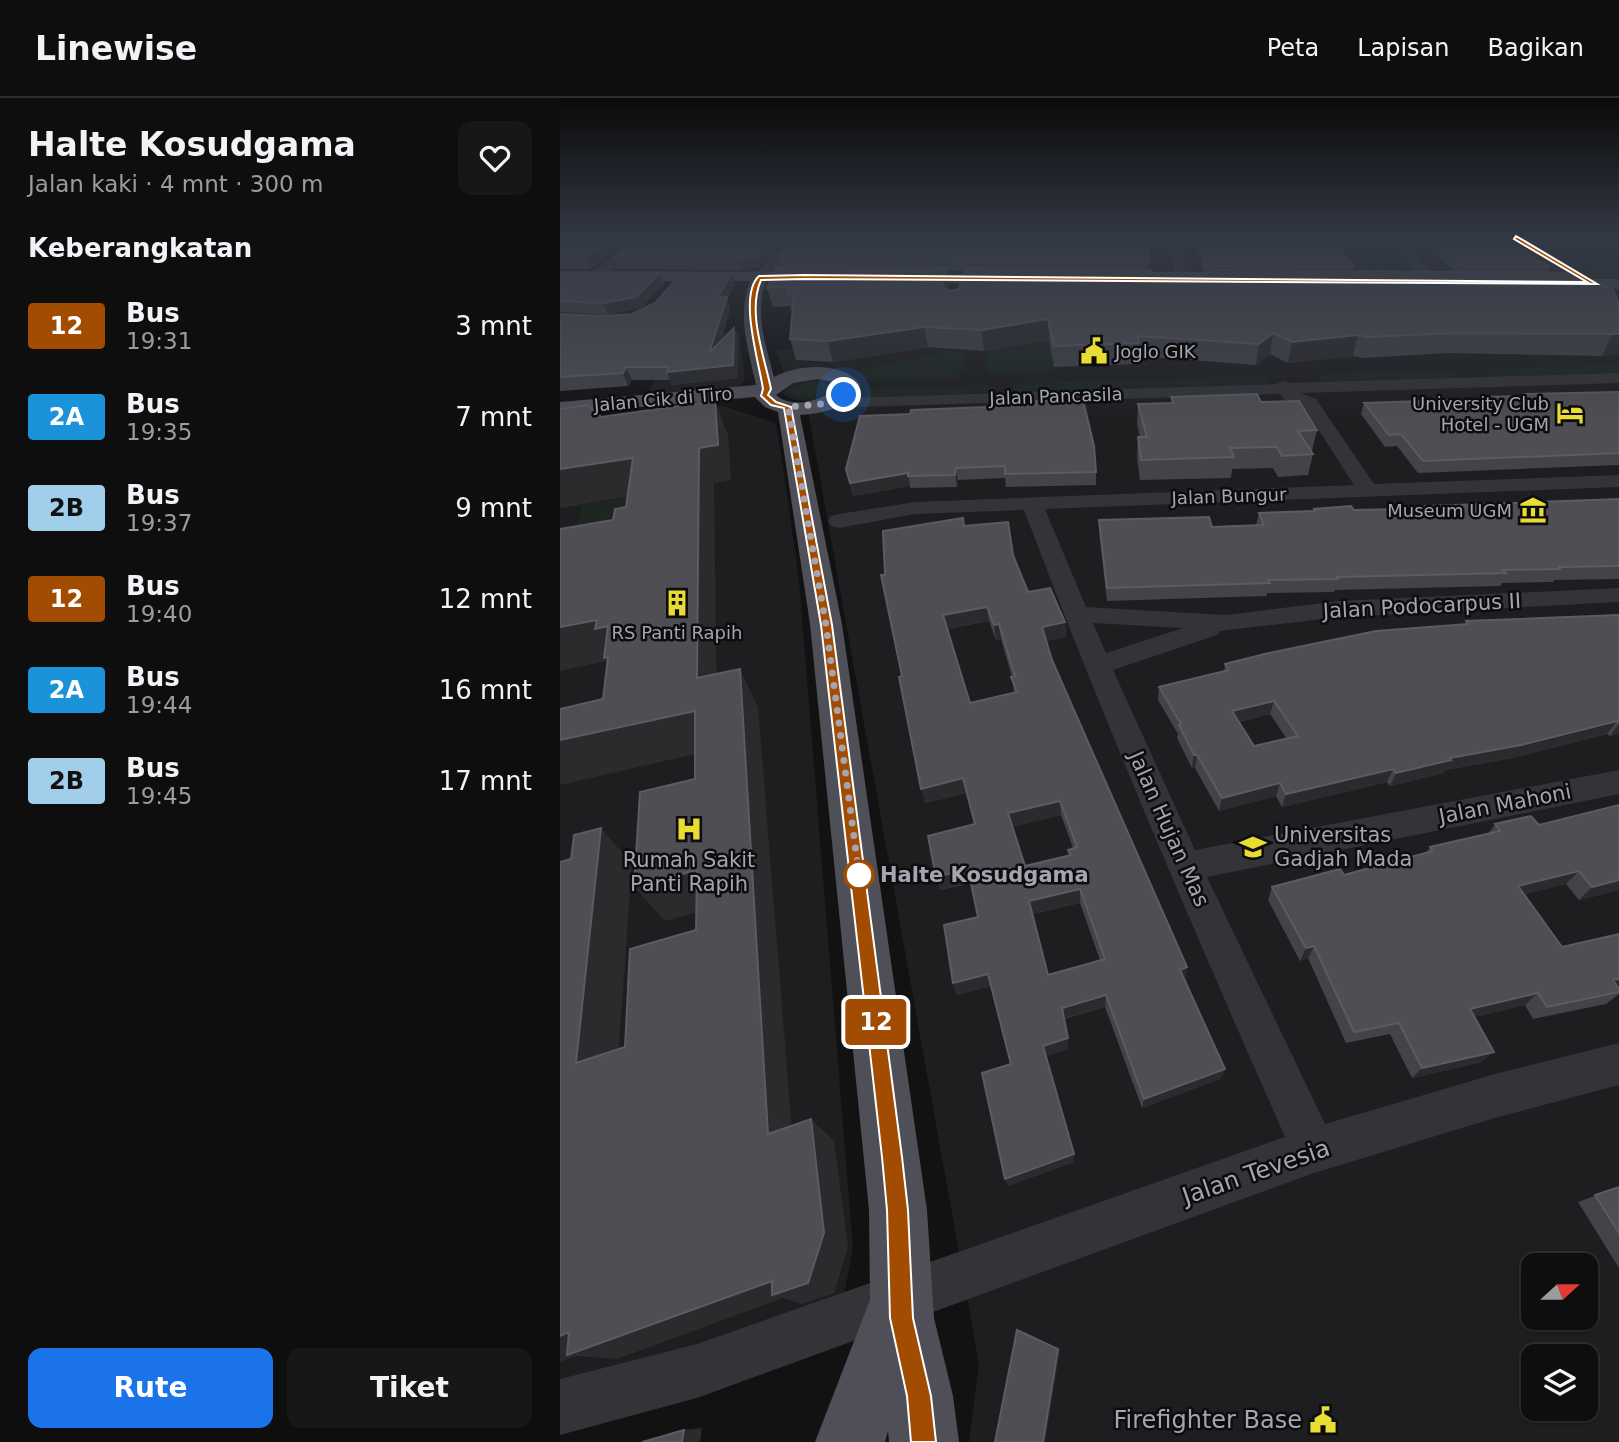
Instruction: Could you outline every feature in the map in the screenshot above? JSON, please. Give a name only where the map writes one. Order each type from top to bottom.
[{"type":"main road","points":[[753,301],[762,364],[785,394],[826,625],[898,1210],[900,1300],[904,1336],[919,1396],[924,1442]]},
{"type":"main road","points":[[762,364],[785,394]]},
{"type":"main road","points":[[830,374],[856,384],[844,395],[785,394],[830,374]]},
{"type":"main road","name":"Jalan Cik di Tiro","points":[[560,408],[785,394]]},
{"type":"main road","name":"Jalan Cik di Tiro","points":[[560,416],[785,394]]},
{"type":"main road","points":[[850,1442],[862,1404],[894,1327],[900,1300]]},
{"type":"street","name":"Jalan Pancasila","points":[[948,382],[1001,389],[1274,373],[1619,362]]},
{"type":"street","points":[[1465,367],[1482,383]]},
{"type":"street","points":[[1302,372],[1311,395],[1368,490]]},
{"type":"street","points":[[1274,373],[1289,395],[1619,378]]},
{"type":"street","name":"Jalan Pancasila","points":[[785,394],[1001,389],[1285,389]]},
{"type":"street","name":"Jalan Bungur","points":[[839,522],[915,508],[1619,481]]},
{"type":"street","name":"Jalan Hujan Mas","points":[[1032,505],[1075,614],[1184,867],[1314,1150]]},
{"type":"street","name":"Jalan Podocarpus II","points":[[1075,614],[1226,623],[1340,609],[1619,595]]},
{"type":"street","name":"Jalan Podocarpus II","points":[[1098,665],[1226,623]]},
{"type":"street","name":"Jalan Mahoni","points":[[1184,867],[1619,782]]},
{"type":"street","name":"Jalan Tevesia","points":[[560,1407],[697,1371],[1314,1150],[1495,1096],[1619,1064]]},
{"type":"shaded area","name":"Universitas Gadjah Mada","points":[[1058,301],[1619,301],[1619,1442],[969,1442],[979,1364],[806,401],[791,399],[783,394],[788,385],[776,351]]},
{"type":"shaded area","points":[[739,331],[745,379],[736,388],[646,396],[660,371],[642,341]]},
{"type":"shaded area","points":[[1052,339],[1056,371],[989,374],[985,360],[990,350]]},
{"type":"shaded area","points":[[947,351],[958,351],[965,358],[964,369],[954,379],[871,381],[853,372]]},
{"type":"shaded area","points":[[1619,365],[1619,375],[1493,378],[1484,372],[1491,369]]},
{"type":"shaded area","points":[[1446,370],[1463,377],[1461,380],[1327,384],[1316,378],[1323,374]]},
{"type":"shaded area","points":[[1260,376],[1269,379],[1271,384],[1021,393],[1012,388],[1027,383]]},
{"type":"shaded area","points":[[811,381],[824,382],[832,387],[823,394],[812,397],[790,393],[793,387]]},
{"type":"shaded area","points":[[986,385],[995,388],[995,392],[870,399],[864,396],[869,390],[880,388]]},
{"type":"shaded area","name":"Rumah Sakit Panti Rapih","points":[[723,406],[776,423],[784,473],[799,580],[853,1248],[843,1300],[560,1386],[560,420]]},
{"type":"shaded area","points":[[638,496],[632,556],[577,527],[582,505]]},
{"type":"building","points":[[560,301],[616,301],[603,303]]},
{"type":"building","points":[[657,301],[726,301],[709,353],[734,328],[733,365],[667,372],[669,367],[626,367],[623,373],[560,377],[560,314],[632,314]]},
{"type":"building","points":[[793,301],[1618,301],[1619,304],[1619,334],[1358,335],[1292,342],[1273,333],[1259,344],[1137,336],[1139,343],[1054,346],[1048,319],[982,330],[924,327],[828,341],[790,339]]},
{"type":"building","points":[[1619,392],[1619,453],[1423,461],[1401,434],[1389,435],[1364,403],[1526,396],[1524,394]]},
{"type":"building","points":[[1257,394],[1261,402],[1299,401],[1317,430],[1298,431],[1313,454],[1282,456],[1277,447],[1230,448],[1234,457],[1141,460],[1138,437],[1147,437],[1138,404],[1174,403],[1171,397]]},
{"type":"building","points":[[1083,400],[1094,446],[1096,472],[1005,474],[1005,466],[956,468],[955,475],[908,476],[908,473],[850,483],[846,469],[860,416],[910,414],[911,410],[1036,405],[1036,401]]},
{"type":"building","points":[[715,401],[718,445],[699,448],[697,678],[740,669],[768,1134],[811,1119],[824,1233],[808,1283],[772,1295],[772,1281],[567,1355],[569,1332],[560,1336],[560,862],[571,859],[574,835],[601,828],[576,1063],[625,1047],[630,949],[696,930],[697,870],[634,887],[640,792],[695,779],[695,711],[560,740],[560,709],[603,699],[608,657],[604,658],[608,626],[595,629],[597,620],[560,627],[560,529],[613,520],[615,509],[626,507],[633,458],[560,469],[560,409],[588,405],[601,417]]},
{"type":"building","points":[[1619,499],[1619,566],[1503,570],[1506,573],[1268,580],[1270,583],[1107,588],[1099,520],[1209,517],[1212,527],[1264,525],[1259,513],[1315,511],[1314,509],[1351,506],[1354,510],[1402,509],[1401,507]]},
{"type":"building","points":[[963,518],[964,526],[1008,522],[1013,555],[1028,592],[1050,588],[1065,622],[1042,627],[1052,660],[1187,967],[1180,970],[1225,1069],[1144,1099],[1106,995],[1062,1008],[1068,1038],[1043,1046],[1074,1154],[1005,1179],[982,1073],[1011,1064],[988,974],[953,983],[944,925],[978,917],[968,869],[936,877],[928,836],[975,824],[963,778],[921,789],[881,575],[885,575],[883,531]],"holes":[[[987,607],[994,625],[999,624],[1015,676],[1011,677],[1017,692],[970,703],[943,615]],[[1060,801],[1077,847],[1068,850],[1071,855],[1025,866],[1008,813]],[[1080,889],[1105,959],[1048,975],[1029,901]]]},
{"type":"building","points":[[1619,615],[1619,722],[1450,758],[1451,760],[1396,773],[1393,769],[1286,794],[1280,783],[1222,798],[1197,755],[1194,755],[1179,725],[1181,724],[1159,687],[1229,670],[1225,664],[1269,653],[1376,631],[1468,624],[1466,621]],"holes":[[[1274,701],[1298,736],[1254,746],[1232,711]]]},
{"type":"building","points":[[1619,805],[1619,880],[1592,887],[1579,871],[1518,886],[1562,947],[1619,934],[1619,979],[1613,980],[1619,992],[1547,1007],[1538,993],[1470,1009],[1494,1052],[1422,1068],[1399,1023],[1354,1032],[1314,946],[1306,948],[1272,887],[1340,869],[1344,875],[1433,851],[1430,847],[1500,831],[1495,824],[1531,816],[1539,825]]},
{"type":"building","points":[[1619,1187],[1619,1233],[1595,1195]]},
{"type":"building","points":[[1017,1330],[1058,1349],[1043,1442],[995,1442]]},
{"type":"building","points":[[684,1430],[682,1442],[642,1442],[646,1441]]},
{"type":"bus line","name":"12","points":[[752,301],[767,389],[765,396],[774,404],[788,407],[826,625],[858,866],[898,1210],[900,1300],[904,1336],[919,1396],[924,1442]]},
{"type":"place","name":"Joglo GIK","points":[[1094,351]]},
{"type":"place","name":"University Club Hotel - UGM","points":[[1570,413]]},
{"type":"place","name":"Museum UGM","points":[[1533,510]]},
{"type":"place","name":"RS Panti Rapih","points":[[677,603]]},
{"type":"place","name":"Rumah Sakit Panti Rapih","points":[[689,829]]},
{"type":"place","name":"Universitas Gadjah Mada","points":[[1253,847]]},
{"type":"place","name":"Halte Kosudgama","points":[[859,875]]},
{"type":"place","name":"Firefighter Base","points":[[1323,1420]]},
{"type":"route","points":[[844,395],[821,404],[788,407],[826,625],[859,875]]}]
